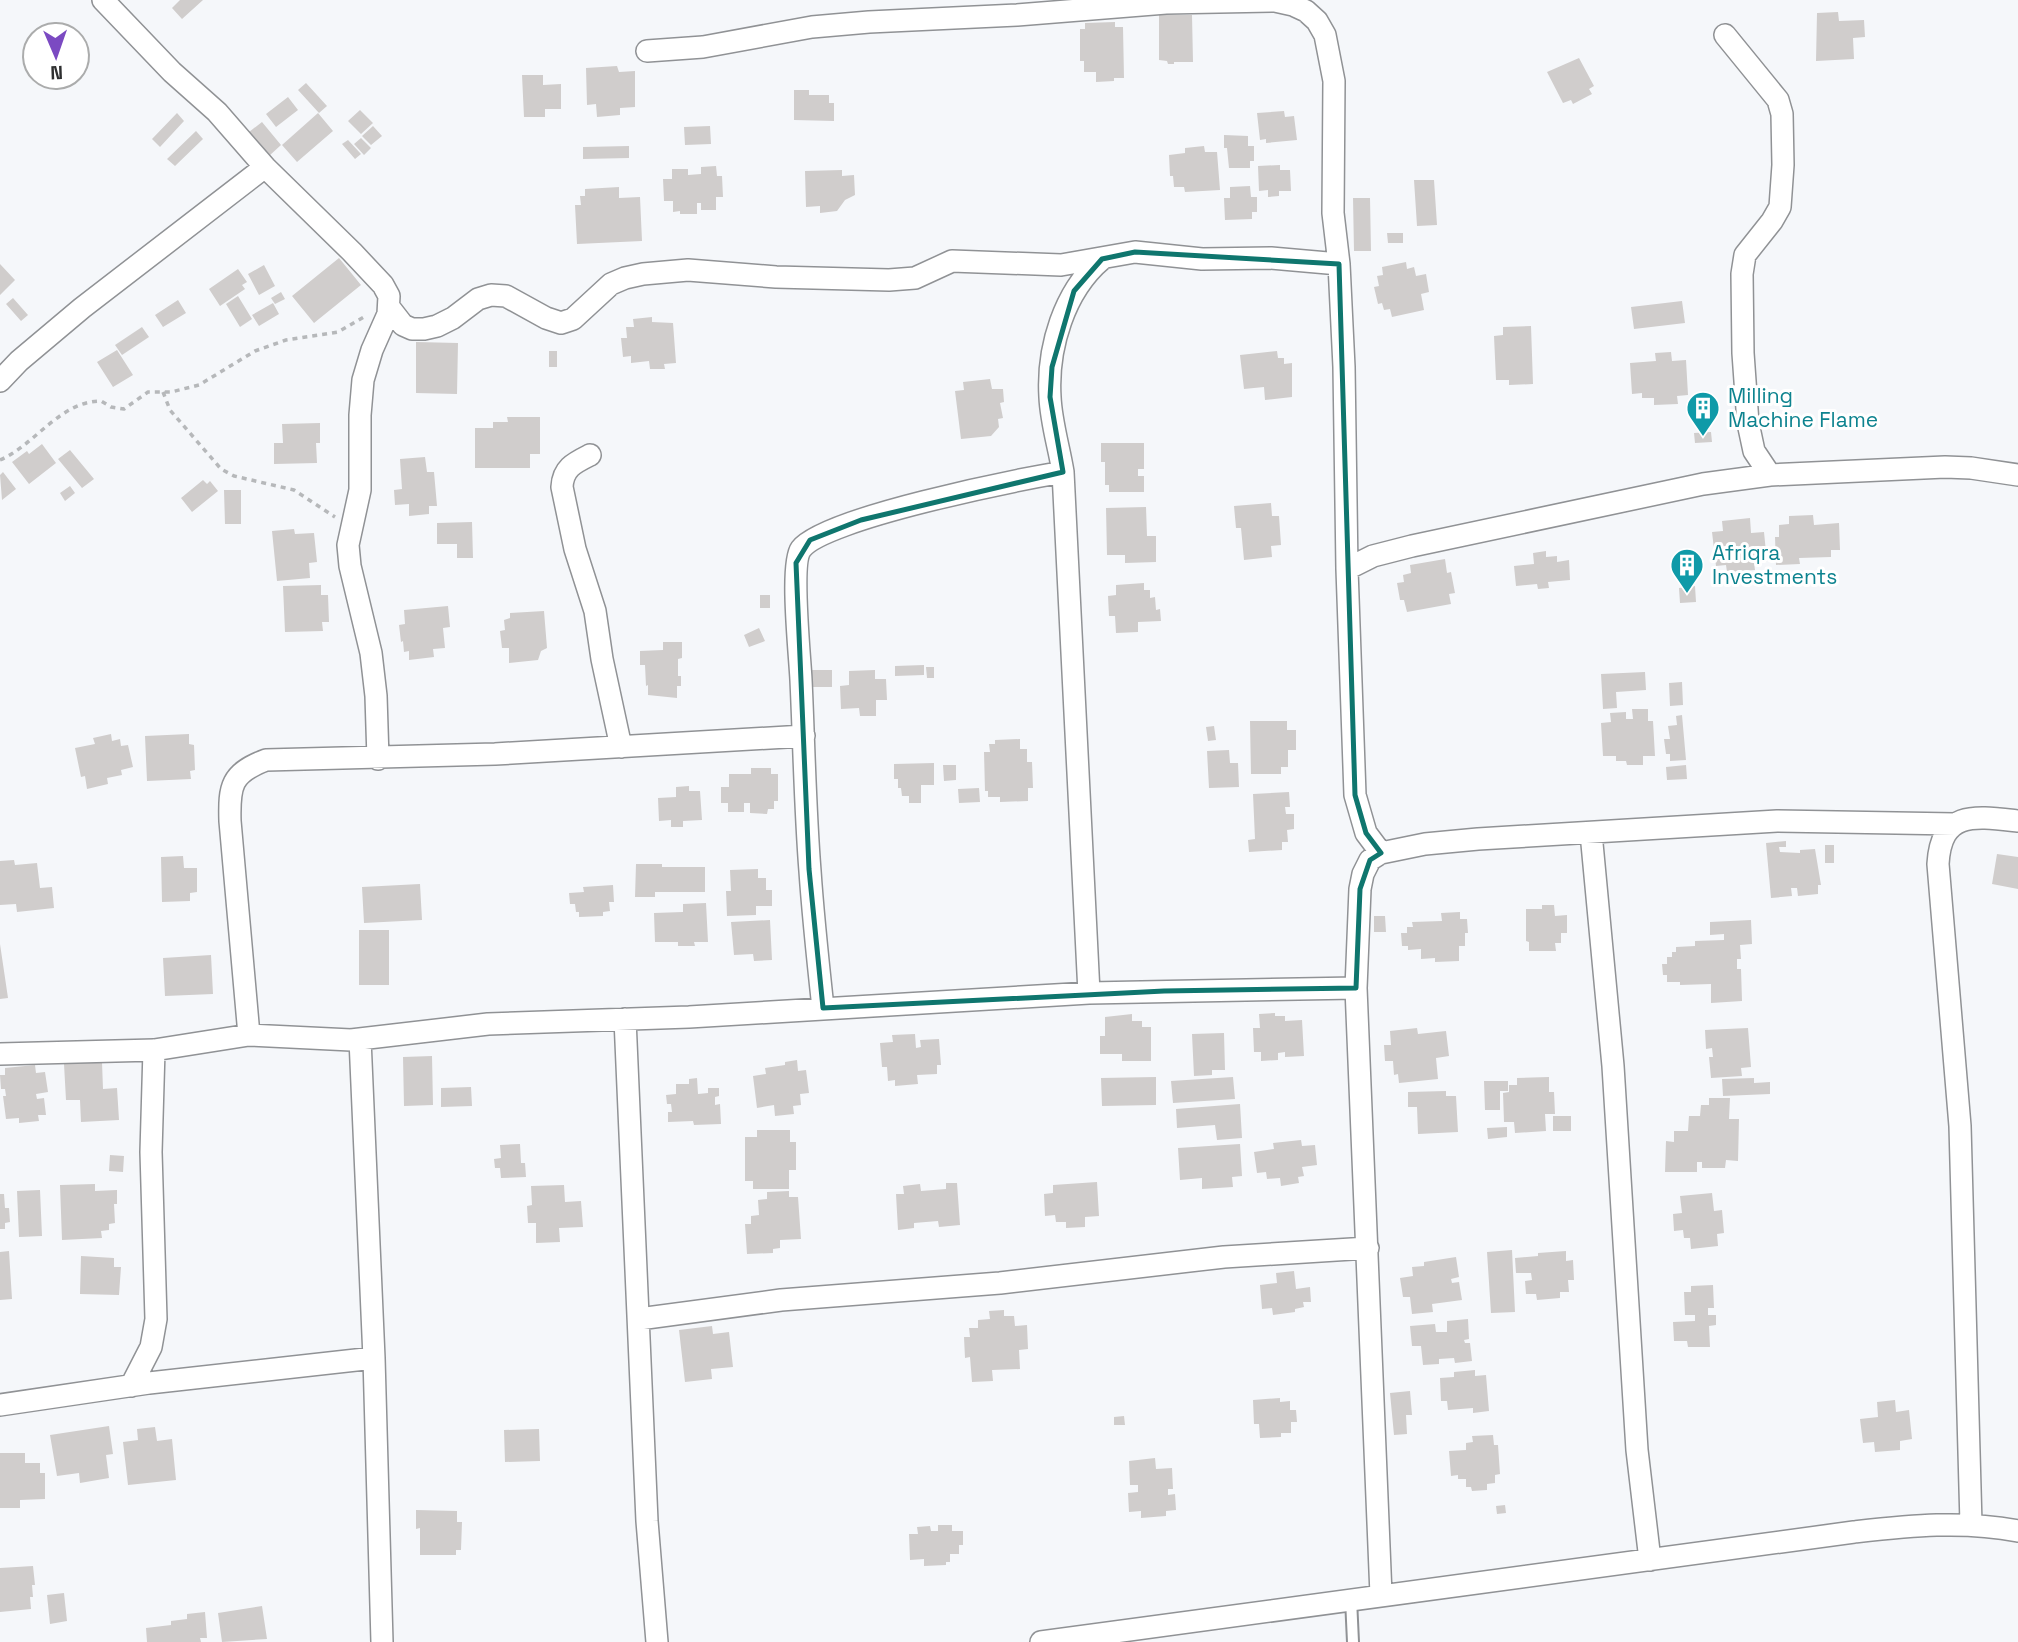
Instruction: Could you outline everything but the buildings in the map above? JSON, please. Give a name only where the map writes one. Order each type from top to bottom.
[{"type":"street","points":[[103,0],[172,72],[217,111],[265,167],[383,285],[387,290],[389,304],[403,325],[412,329],[437,326],[453,318],[478,299],[491,295],[506,296],[561,323],[582,314],[611,284],[625,278],[699,270],[776,277],[888,280],[915,278],[952,261],[1061,265],[1135,252],[1202,259],[1271,258],[1339,264]]},
{"type":"street","points":[[648,51],[703,47],[813,27],[1017,15],[1166,2],[1275,1],[1307,11],[1317,21],[1325,35],[1330,58],[1335,118],[1334,212],[1344,367],[1347,569],[1355,795],[1366,834],[1381,853]]},
{"type":"street","points":[[1725,35],[1778,100],[1782,114],[1783,165],[1780,206],[1772,221],[1745,255],[1742,274],[1743,353],[1748,423],[1754,451],[1770,475]]},
{"type":"street","points":[[0,382],[19,361],[82,308],[265,167]]},
{"type":"street","points":[[1089,993],[1063,472],[1050,397],[1058,335],[1074,291],[1082,278],[1102,258]]},
{"type":"street","points":[[378,759],[374,671],[350,566],[348,545],[360,490],[363,380],[389,304]]},
{"type":"street","points":[[590,455],[567,468],[562,487],[575,549],[595,611],[601,659],[621,747]]},
{"type":"street","points":[[1347,569],[1373,556],[1412,546],[1703,484],[1770,475],[1945,467],[2018,475]]},
{"type":"street","points":[[823,1008],[810,869],[796,563],[800,551],[824,533],[871,517],[998,484],[1063,472]]},
{"type":"street","points":[[249,1035],[230,821],[230,793],[236,778],[249,767],[266,760],[378,759],[804,736]]},
{"type":"street","points":[[1971,1524],[1960,1126],[1938,864],[1939,848],[1944,832],[1955,824],[1971,819],[2018,821]]},
{"type":"street","points":[[1381,1595],[1356,988],[1360,888],[1370,860],[1381,853],[1478,839],[1801,820],[1955,824]]},
{"type":"street","points":[[1591,833],[1614,1066],[1637,1450],[1650,1560]]},
{"type":"street","points":[[0,1054],[154,1050],[249,1035],[360,1039],[488,1024],[942,1003],[1089,993],[1356,988]]},
{"type":"street","points":[[625,1019],[647,1521],[657,1642]]},
{"type":"street","points":[[360,1039],[374,1358],[382,1642]]},
{"type":"street","points":[[131,1386],[151,1347],[156,1319],[151,1152],[154,1050]]},
{"type":"street","points":[[639,1319],[781,1300],[1000,1283],[1224,1257],[1368,1248]]},
{"type":"street","points":[[0,1405],[131,1386],[374,1358]]},
{"type":"street","points":[[1041,1642],[1854,1532],[1943,1523],[2018,1531]]},
{"type":"lane","points":[[1351,1598],[1353,1642]]},
{"type":"path","points":[[0,460],[16,451],[60,416],[83,404],[101,401],[111,407],[124,409],[148,392],[199,385],[242,358],[270,346],[286,340],[338,332],[389,304]]},
{"type":"path","points":[[163,392],[170,410],[221,469],[234,476],[294,489],[350,529]]},
{"type":"highlighted area","points":[[1135,252],[1339,264],[1355,795],[1366,833],[1381,853],[1370,860],[1360,889],[1356,988],[1164,991],[823,1008],[809,869],[796,563],[810,540],[861,520],[1063,472],[1050,397],[1052,367],[1074,291],[1102,259]]},
{"type":"place","name":"Milling Machine Flame","points":[[1703,438]]},
{"type":"place","name":"Afriqra Investments","points":[[1687,595]]}]
